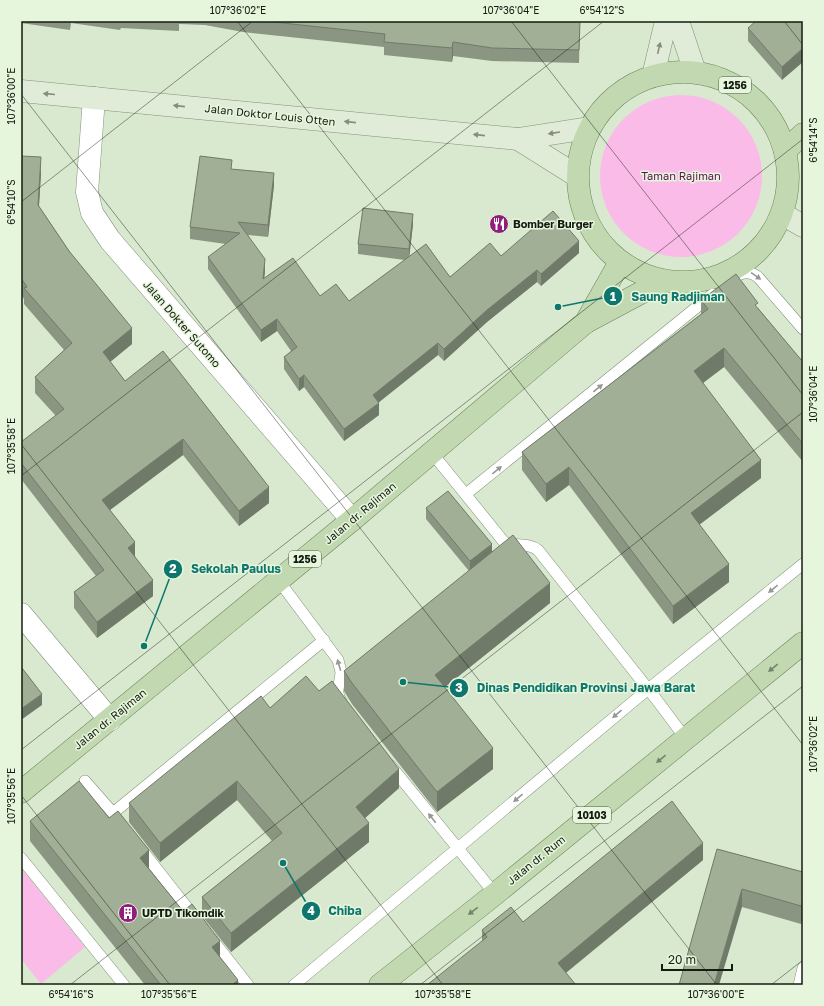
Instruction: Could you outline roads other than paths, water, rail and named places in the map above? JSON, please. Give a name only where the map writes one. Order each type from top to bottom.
[{"type":"main road","points":[[653,76],[666,21]]},
{"type":"main road","points":[[678,21],[694,72]]},
{"type":"main road","name":"1256","points":[[694,72],[722,79],[747,93],[758,102],[775,125],[785,151],[788,178],[787,205],[784,215],[755,253],[732,270],[706,280],[678,282],[663,281],[634,271],[620,262],[608,252],[588,225],[579,198],[577,176],[578,159],[589,128],[606,105],[616,95],[640,81],[653,76],[666,73],[694,72]]},
{"type":"main road","name":"Jalan Doktor Louis Otten","points":[[21,91],[518,139],[589,128]]},
{"type":"main road","points":[[785,151],[803,134]]},
{"type":"main road","name":"Jalan Doktor Louis Otten","points":[[518,139],[577,176]]},
{"type":"main road","points":[[784,215],[803,226]]},
{"type":"main road","name":"Jalan dr. Rajiman","points":[[586,322],[620,262]]},
{"type":"main road","name":"Jalan dr. Rajiman","points":[[21,792],[352,520],[586,322],[663,281]]},
{"type":"main road","name":"Jalan dr. Rum","points":[[380,985],[495,894],[803,643]]},
{"type":"street","name":"Jalan Dokter Sutomo","points":[[94,98],[87,192],[92,213],[110,240],[352,520]]},
{"type":"street","points":[[21,614],[110,720]]},
{"type":"lane","points":[[466,494],[735,276],[748,272],[758,277],[803,329]]},
{"type":"lane","points":[[432,453],[504,542],[515,545],[528,545],[538,550],[686,739]]},
{"type":"lane","points":[[503,554],[515,545]]},
{"type":"lane","points":[[294,985],[647,690],[803,564]]},
{"type":"lane","points":[[279,580],[296,606],[324,640],[338,660],[341,672],[337,688],[338,697],[346,708]]},
{"type":"lane","points":[[85,781],[115,816],[324,640]]},
{"type":"lane","points":[[337,688],[349,678]]},
{"type":"lane","points":[[384,757],[456,849],[495,894]]},
{"type":"lane","points":[[132,838],[248,985]]},
{"type":"lane","points":[[21,858],[124,985]]},
{"type":"lane","points":[[799,985],[803,968]]},
{"type":"place","name":"Bomber Burger","points":[[499,224]]},
{"type":"place","name":"Saung Radjiman","points":[[558,307]]},
{"type":"place","name":"Sekolah Paulus","points":[[144,646]]},
{"type":"place","name":"Dinas Pendidikan Provinsi Jawa Barat","points":[[403,682]]},
{"type":"place","name":"Chiba","points":[[283,863]]},
{"type":"place","name":"UPTD Tikomdik","points":[[128,913]]},
{"type":"park label","name":"Taman Rajiman","points":[[681,176]]}]
